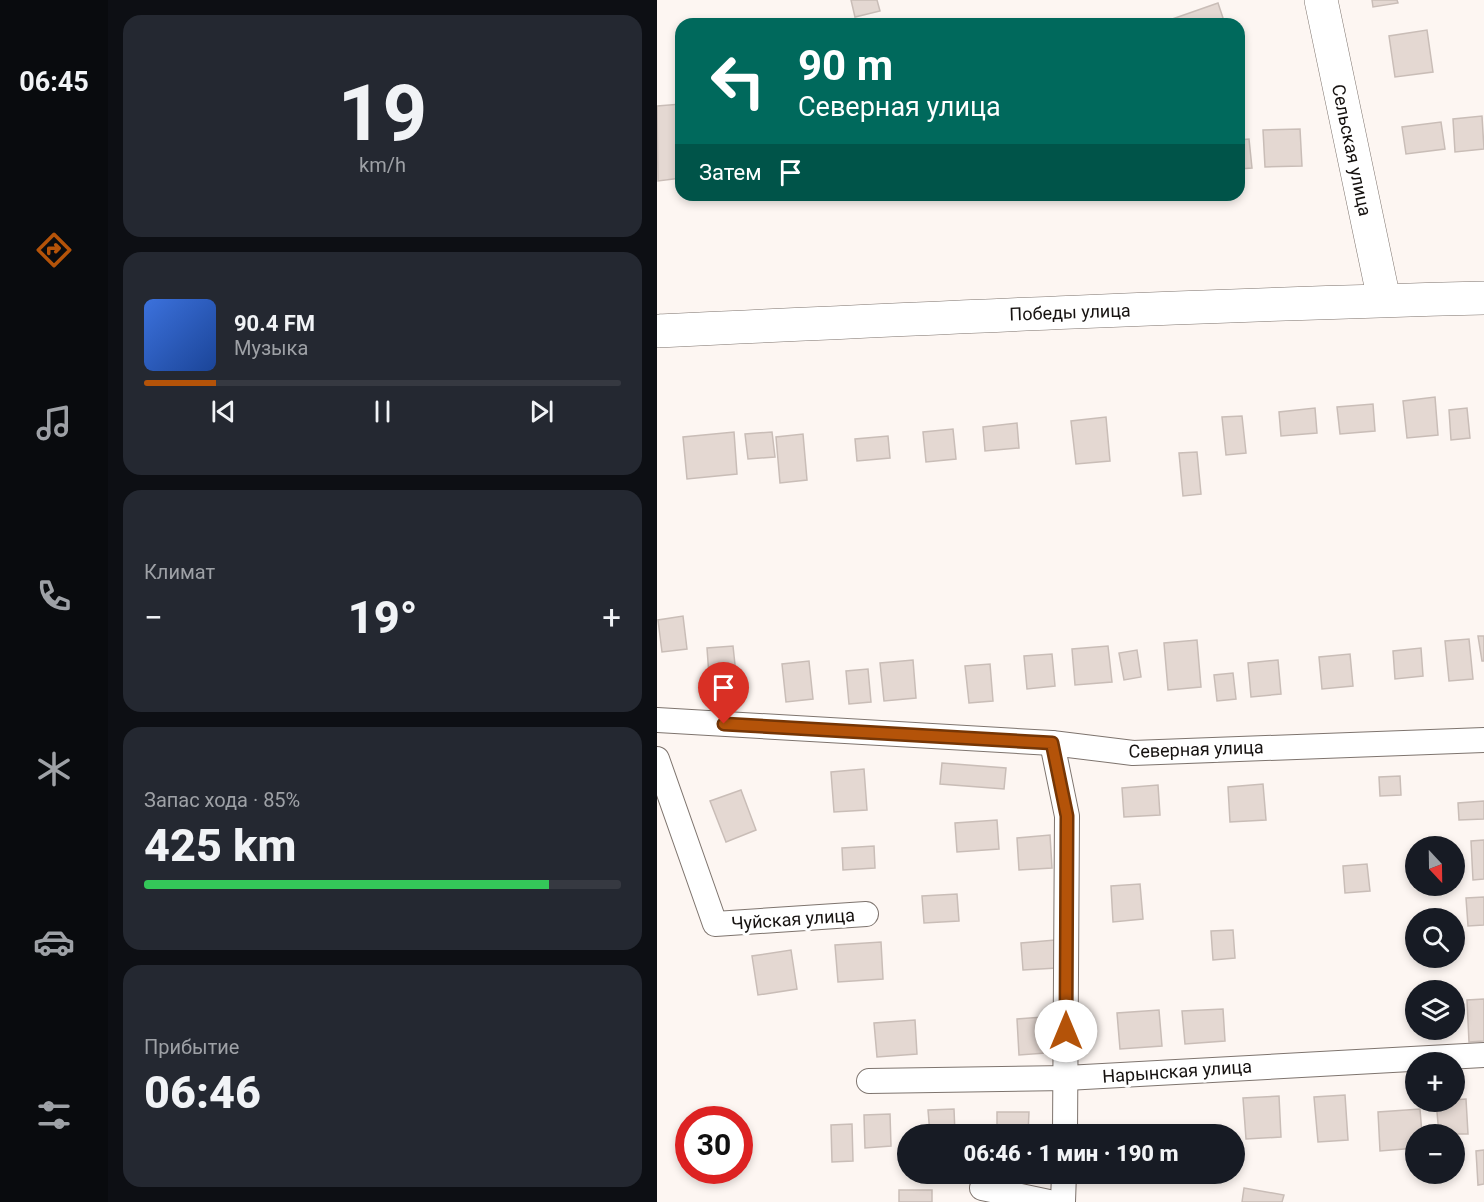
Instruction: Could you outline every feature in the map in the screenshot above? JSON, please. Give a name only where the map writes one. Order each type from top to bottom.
[{"type":"main road","name":"Сельская улица","points":[[1321,0],[1384,300]]},
{"type":"main road","name":"Победы улица","points":[[657,331],[989,315],[1484,298]]},
{"type":"street","name":"Северная улица","points":[[657,720],[1052,743],[1133,753],[1484,740]]},
{"type":"street","points":[[1052,743],[1067,816],[1065,1124]]},
{"type":"street","name":"Чуйская улица","points":[[657,759],[715,924],[866,914]]},
{"type":"street","name":"Нарынская улица","points":[[869,1081],[1066,1078],[1484,1055]]},
{"type":"street","points":[[1063,1202],[1064,1184]]},
{"type":"street","points":[[982,1188],[1049,1202]]},
{"type":"building","points":[[851,0],[877,0],[880,11],[855,17]]},
{"type":"building","points":[[1372,0],[1397,0],[1398,3],[1373,7]]},
{"type":"building","points":[[1218,3],[1223,18],[1175,18]]},
{"type":"building","points":[[1427,30],[1433,72],[1395,77],[1389,36]]},
{"type":"building","points":[[675,104],[675,179],[658,181],[657,106]]},
{"type":"building","points":[[1482,116],[1484,149],[1455,152],[1453,119]]},
{"type":"building","points":[[1441,122],[1445,149],[1406,154],[1402,127]]},
{"type":"building","points":[[1300,129],[1302,166],[1265,167],[1263,130]]},
{"type":"building","points":[[1245,139],[1249,139],[1252,168],[1245,169]]},
{"type":"building","points":[[1435,397],[1438,435],[1407,438],[1403,401]]},
{"type":"building","points":[[1373,404],[1375,431],[1340,434],[1337,407]]},
{"type":"building","points":[[1315,408],[1317,433],[1281,436],[1279,412]]},
{"type":"building","points":[[1467,408],[1470,438],[1451,440],[1449,410]]},
{"type":"building","points":[[1242,416],[1246,453],[1226,455],[1222,417]]},
{"type":"building","points":[[1106,417],[1110,461],[1076,464],[1071,421]]},
{"type":"building","points":[[1017,423],[1019,448],[985,451],[983,427]]},
{"type":"building","points":[[953,429],[956,459],[926,462],[923,432]]},
{"type":"building","points":[[734,432],[737,474],[687,479],[683,437]]},
{"type":"building","points":[[772,432],[775,457],[748,459],[745,434]]},
{"type":"building","points":[[803,434],[807,480],[780,483],[776,437]]},
{"type":"building","points":[[888,436],[890,458],[857,461],[855,439]]},
{"type":"building","points":[[1197,452],[1201,494],[1183,496],[1179,453]]},
{"type":"building","points":[[683,616],[687,649],[662,652],[658,620]]},
{"type":"building","points":[[1478,636],[1484,636],[1484,661],[1482,661]]},
{"type":"building","points":[[1469,639],[1473,679],[1449,681],[1445,641]]},
{"type":"building","points":[[1197,640],[1201,687],[1168,690],[1164,643]]},
{"type":"building","points":[[733,646],[736,674],[709,676],[707,648]]},
{"type":"building","points":[[1108,646],[1112,682],[1075,685],[1072,649]]},
{"type":"building","points":[[1421,648],[1423,676],[1395,679],[1393,651]]},
{"type":"building","points":[[1137,650],[1141,677],[1124,680],[1119,653]]},
{"type":"building","points":[[1052,654],[1055,686],[1027,689],[1024,656]]},
{"type":"building","points":[[1350,654],[1353,686],[1322,689],[1319,657]]},
{"type":"building","points":[[913,660],[916,698],[884,701],[880,663]]},
{"type":"building","points":[[1278,660],[1281,694],[1251,697],[1248,663]]},
{"type":"building","points":[[809,661],[813,699],[786,702],[782,664]]},
{"type":"building","points":[[990,664],[993,701],[969,703],[965,666]]},
{"type":"building","points":[[868,669],[871,702],[849,704],[846,671]]},
{"type":"building","points":[[1233,673],[1236,699],[1217,701],[1214,675]]},
{"type":"building","points":[[942,763],[1006,768],[1004,789],[940,784]]},
{"type":"building","points":[[864,769],[867,810],[834,812],[831,772]]},
{"type":"building","points":[[1400,776],[1401,795],[1380,796],[1379,777]]},
{"type":"building","points":[[1263,784],[1266,820],[1230,822],[1228,787]]},
{"type":"building","points":[[1158,785],[1160,815],[1124,817],[1122,788]]},
{"type":"building","points":[[741,790],[756,830],[726,842],[710,801]]},
{"type":"building","points":[[1484,801],[1484,819],[1459,820],[1458,803]]},
{"type":"building","points":[[997,820],[999,849],[957,852],[955,823]]},
{"type":"building","points":[[1050,835],[1052,868],[1019,870],[1017,838]]},
{"type":"building","points":[[1484,840],[1484,879],[1473,880],[1471,841]]},
{"type":"building","points":[[874,846],[875,868],[843,870],[842,848]]},
{"type":"building","points":[[1367,864],[1370,891],[1345,893],[1343,866]]},
{"type":"building","points":[[1140,884],[1143,919],[1113,922],[1111,886]]},
{"type":"building","points":[[957,894],[959,921],[924,923],[922,896]]},
{"type":"building","points":[[1484,897],[1484,925],[1468,926],[1466,898]]},
{"type":"building","points":[[1233,930],[1235,958],[1213,960],[1211,931]]},
{"type":"building","points":[[1055,940],[1057,968],[1023,970],[1021,943]]},
{"type":"building","points":[[881,942],[883,979],[838,982],[835,945]]},
{"type":"building","points":[[791,950],[797,989],[758,995],[752,956]]},
{"type":"building","points":[[1484,999],[1484,1041],[1469,1042],[1467,1000]]},
{"type":"building","points":[[1223,1009],[1225,1041],[1185,1044],[1182,1011]]},
{"type":"building","points":[[1159,1010],[1162,1046],[1120,1049],[1117,1013]]},
{"type":"building","points":[[1056,1016],[1059,1052],[1019,1055],[1017,1019]]},
{"type":"building","points":[[915,1020],[917,1054],[877,1057],[874,1023]]},
{"type":"building","points":[[1345,1095],[1348,1140],[1318,1142],[1314,1097]]},
{"type":"building","points":[[1279,1096],[1281,1137],[1246,1139],[1243,1098]]},
{"type":"building","points":[[1465,1099],[1468,1134],[1465,1134],[1465,1124],[1438,1124],[1437,1112],[1465,1112]]},
{"type":"building","points":[[954,1109],[955,1124],[929,1124],[928,1110]]},
{"type":"building","points":[[1405,1110],[1405,1112],[1420,1112],[1421,1124],[1405,1124],[1405,1149],[1380,1151],[1378,1112]]},
{"type":"building","points":[[997,1112],[1029,1112],[1028,1124],[997,1124]]},
{"type":"building","points":[[890,1114],[891,1146],[865,1148],[864,1115]]},
{"type":"building","points":[[852,1124],[853,1161],[832,1162],[831,1125]]},
{"type":"building","points":[[1484,1150],[1484,1184],[1478,1185],[1476,1151]]},
{"type":"building","points":[[1244,1188],[1284,1195],[1282,1202],[1242,1202]]},
{"type":"building","points":[[899,1190],[932,1190],[932,1202],[899,1202]]},
{"type":"route","points":[[724,724],[1052,743],[1067,816],[1066,1031]]}]
